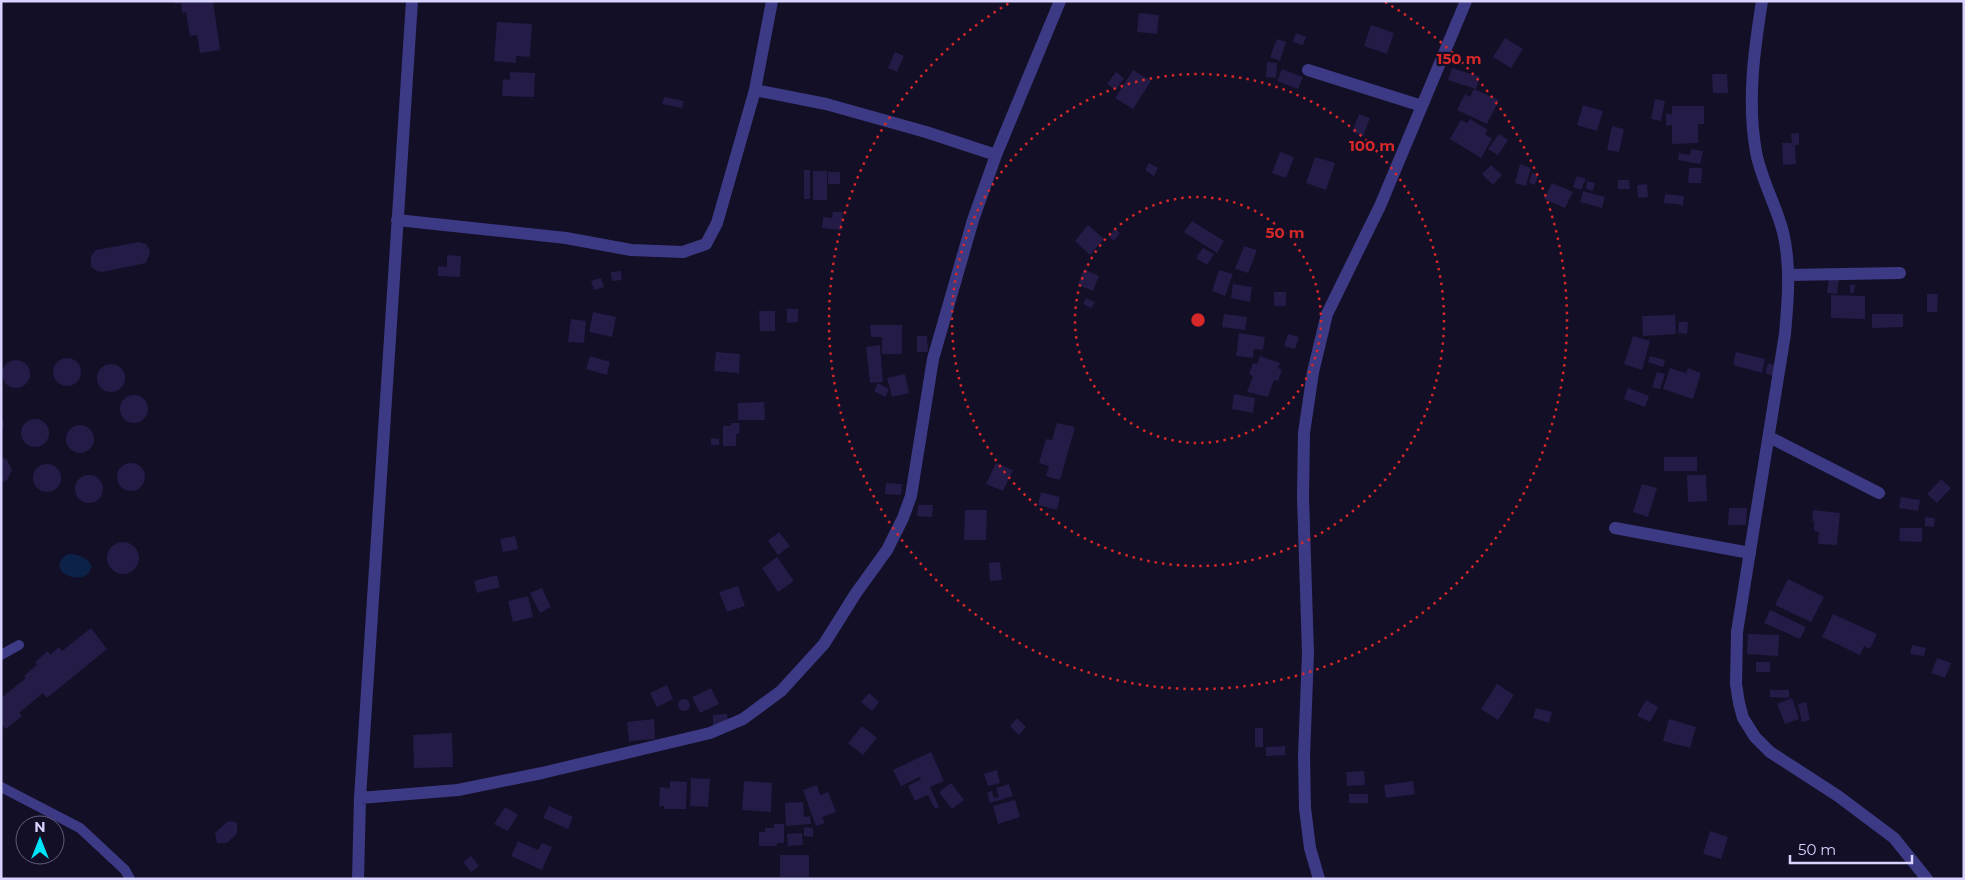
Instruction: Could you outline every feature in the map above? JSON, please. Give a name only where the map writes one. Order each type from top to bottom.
[{"type":"street","points":[[358,879],[360,798],[412,1]]},
{"type":"street","points":[[397,220],[566,238],[631,250],[683,252],[706,244],[717,224],[756,90],[772,1]]},
{"type":"street","points":[[360,798],[458,790],[542,773],[710,733],[744,718],[781,691],[824,644],[856,593],[887,550],[903,518],[910,496],[933,359],[973,220],[996,155],[1060,1]]},
{"type":"street","points":[[1320,879],[1310,848],[1305,808],[1304,756],[1308,653],[1303,496],[1304,433],[1313,372],[1327,314],[1380,206],[1466,1]]},
{"type":"street","points":[[1762,1],[1754,54],[1751,112],[1756,154],[1783,232],[1788,275],[1788,297],[1785,334],[1737,632],[1736,684],[1743,718],[1755,737],[1770,752],[1838,796],[1894,838],[1927,879]]},
{"type":"street","points":[[1308,70],[1422,106]]},
{"type":"street","points":[[756,90],[826,104],[926,132],[996,155]]},
{"type":"street","points":[[1788,275],[1900,273]]},
{"type":"street","points":[[1769,437],[1880,493]]},
{"type":"street","points":[[1615,528],[1750,553]]},
{"type":"lane","points":[[1,655],[19,644]]},
{"type":"lane","points":[[1,787],[80,828],[125,870],[130,879]]},
{"type":"water","points":[[68,554],[78,555],[87,560],[92,566],[88,574],[76,577],[64,573],[59,565]]},
{"type":"building","points":[[175,1],[213,1],[220,50],[200,53],[197,35],[190,36],[186,12],[182,13],[181,3],[175,4]]},
{"type":"building","points":[[1139,13],[1159,15],[1157,34],[1137,32]]},
{"type":"building","points":[[497,22],[532,24],[530,57],[516,56],[516,63],[494,61]]},
{"type":"building","points":[[1371,25],[1394,33],[1387,54],[1364,46]]},
{"type":"building","points":[[1296,33],[1306,37],[1303,45],[1293,42]]},
{"type":"building","points":[[1505,38],[1523,49],[1511,68],[1493,57]]},
{"type":"building","points":[[1277,39],[1286,42],[1280,61],[1270,57]]},
{"type":"building","points":[[895,52],[904,56],[897,72],[888,68]]},
{"type":"building","points":[[1267,62],[1277,63],[1276,78],[1266,77]]},
{"type":"building","points":[[1452,68],[1480,77],[1476,89],[1448,80]]},
{"type":"building","points":[[1282,69],[1303,77],[1298,89],[1277,81]]},
{"type":"building","points":[[1133,70],[1151,81],[1133,109],[1115,98]]},
{"type":"building","points":[[510,72],[535,73],[534,97],[502,96],[503,79],[510,80]]},
{"type":"building","points":[[1116,72],[1124,78],[1116,90],[1107,84]]},
{"type":"building","points":[[1712,74],[1727,74],[1728,93],[1713,93]]},
{"type":"building","points":[[1474,89],[1499,100],[1487,124],[1457,110],[1465,94],[1470,97]]},
{"type":"building","points":[[664,97],[684,101],[682,108],[662,104]]},
{"type":"building","points":[[1655,99],[1665,101],[1661,121],[1651,119]]},
{"type":"building","points":[[1583,105],[1603,111],[1597,131],[1577,125]]},
{"type":"building","points":[[1672,106],[1704,106],[1704,124],[1698,124],[1698,143],[1672,144],[1672,125],[1666,126],[1666,114],[1672,114]]},
{"type":"building","points":[[1359,114],[1370,118],[1363,136],[1352,132]]},
{"type":"building","points":[[1470,119],[1488,130],[1485,134],[1492,139],[1481,158],[1450,139],[1461,120],[1467,123]]},
{"type":"building","points":[[1612,126],[1624,129],[1619,152],[1607,150]]},
{"type":"building","points":[[1799,133],[1799,145],[1795,145],[1796,164],[1783,165],[1782,143],[1792,143],[1791,134]]},
{"type":"building","points":[[1499,134],[1508,140],[1498,155],[1488,149]]},
{"type":"building","points":[[1691,149],[1703,151],[1700,164],[1678,160],[1679,153],[1690,155]]},
{"type":"building","points":[[1280,152],[1294,157],[1286,178],[1272,173]]},
{"type":"building","points":[[1315,157],[1335,163],[1326,190],[1306,183]]},
{"type":"building","points":[[1149,163],[1158,168],[1154,176],[1145,170]]},
{"type":"building","points":[[1520,164],[1531,168],[1526,186],[1515,183]]},
{"type":"building","points":[[1491,165],[1502,175],[1493,185],[1482,174]]},
{"type":"building","points":[[1689,168],[1702,168],[1701,183],[1688,183]]},
{"type":"building","points":[[804,170],[810,170],[810,199],[804,199]]},
{"type":"building","points":[[813,171],[827,171],[827,200],[813,200]]},
{"type":"building","points":[[828,172],[840,172],[840,184],[828,184]]},
{"type":"building","points":[[1532,173],[1538,175],[1535,185],[1529,183]]},
{"type":"building","points":[[1577,176],[1586,179],[1581,190],[1573,187]]},
{"type":"building","points":[[1618,180],[1629,180],[1630,189],[1618,189]]},
{"type":"building","points":[[1587,181],[1595,183],[1593,191],[1586,189]]},
{"type":"building","points":[[1552,183],[1573,192],[1565,208],[1544,199]]},
{"type":"building","points":[[1647,184],[1648,197],[1638,198],[1637,185]]},
{"type":"building","points":[[1583,191],[1605,197],[1602,208],[1580,202]]},
{"type":"building","points":[[1665,194],[1684,196],[1683,205],[1664,203]]},
{"type":"building","points":[[833,212],[843,212],[841,230],[822,228],[823,217],[832,218]]},
{"type":"building","points":[[1192,221],[1224,241],[1217,253],[1184,232]]},
{"type":"building","points":[[1088,225],[1104,239],[1090,255],[1075,241]]},
{"type":"building","points":[[1115,229],[1120,233],[1114,241],[1109,237]]},
{"type":"building","points":[[139,242],[146,244],[149,249],[150,253],[146,263],[102,272],[91,267],[91,256],[96,250]]},
{"type":"building","points":[[1244,246],[1257,250],[1248,273],[1235,269]]},
{"type":"building","points":[[1203,248],[1214,254],[1207,265],[1196,258]]},
{"type":"building","points":[[447,255],[461,256],[460,277],[438,276],[438,266],[447,267]]},
{"type":"building","points":[[1084,269],[1099,276],[1093,291],[1078,285]]},
{"type":"building","points":[[1219,270],[1233,274],[1225,296],[1212,291]]},
{"type":"building","points":[[621,271],[622,280],[612,281],[611,272]]},
{"type":"building","points":[[601,278],[604,287],[594,290],[591,281]]},
{"type":"building","points":[[1829,278],[1839,279],[1837,294],[1827,293]]},
{"type":"building","points":[[1233,284],[1252,287],[1250,302],[1231,298]]},
{"type":"building","points":[[1850,285],[1855,285],[1854,293],[1850,293]]},
{"type":"building","points":[[1274,292],[1286,292],[1286,306],[1274,306]]},
{"type":"building","points":[[1927,294],[1938,294],[1937,312],[1927,312]]},
{"type":"building","points":[[1831,295],[1865,296],[1865,319],[1831,318]]},
{"type":"building","points":[[1086,298],[1095,302],[1091,308],[1083,304]]},
{"type":"building","points":[[787,309],[798,309],[798,322],[787,323]]},
{"type":"building","points":[[759,311],[775,311],[775,331],[760,331]]},
{"type":"building","points":[[593,312],[616,317],[612,337],[589,332]]},
{"type":"building","points":[[1224,314],[1247,317],[1245,330],[1222,327]]},
{"type":"building","points":[[1872,314],[1903,314],[1903,327],[1872,328]]},
{"type":"building","points":[[1675,315],[1676,334],[1643,336],[1642,316]]},
{"type":"building","points":[[571,319],[586,321],[584,343],[568,342]]},
{"type":"building","points":[[1679,322],[1688,322],[1687,334],[1678,333]]},
{"type":"building","points":[[870,325],[902,325],[902,354],[882,354],[882,337],[871,337]]},
{"type":"building","points":[[1239,333],[1265,337],[1263,350],[1254,349],[1253,358],[1236,356]]},
{"type":"building","points":[[1288,334],[1299,337],[1295,349],[1284,346]]},
{"type":"building","points":[[917,336],[927,336],[928,352],[917,352]]},
{"type":"building","points":[[1633,336],[1650,341],[1642,370],[1624,364]]},
{"type":"building","points":[[880,345],[883,382],[870,383],[866,347]]},
{"type":"building","points":[[716,352],[740,354],[739,373],[714,371]]},
{"type":"building","points":[[1736,352],[1765,359],[1762,373],[1733,365]]},
{"type":"building","points":[[590,356],[610,362],[607,375],[586,369]]},
{"type":"building","points":[[1260,356],[1280,363],[1278,368],[1282,370],[1278,381],[1274,380],[1268,397],[1247,392],[1253,376],[1249,374],[1253,363],[1257,364]]},
{"type":"building","points":[[1650,356],[1665,360],[1663,367],[1648,362]]},
{"type":"building","points":[[67,358],[77,362],[81,372],[77,382],[67,386],[57,382],[53,372],[57,362]]},
{"type":"building","points":[[16,360],[26,364],[30,374],[26,384],[16,388],[6,384],[2,374],[6,364]]},
{"type":"building","points":[[1768,363],[1776,365],[1773,376],[1765,373]]},
{"type":"building","points":[[111,364],[121,368],[125,378],[121,388],[111,392],[101,388],[97,378],[101,368]]},
{"type":"building","points":[[1670,368],[1686,373],[1688,368],[1701,373],[1693,399],[1663,389]]},
{"type":"building","points":[[1657,372],[1665,374],[1660,389],[1652,387]]},
{"type":"building","points":[[905,374],[909,393],[892,397],[887,378]]},
{"type":"building","points":[[878,383],[889,389],[885,397],[874,391]]},
{"type":"building","points":[[1628,388],[1649,396],[1645,407],[1624,399]]},
{"type":"building","points":[[1234,394],[1255,398],[1253,413],[1232,409]]},
{"type":"building","points":[[134,395],[144,399],[148,409],[144,419],[134,423],[124,419],[120,409],[124,399]]},
{"type":"building","points":[[764,402],[765,420],[738,420],[738,403]]},
{"type":"building","points":[[1,416],[4,424],[2,432],[1,432]]},
{"type":"building","points":[[35,419],[45,423],[49,433],[45,443],[35,447],[25,443],[21,433],[25,423]]},
{"type":"building","points":[[731,423],[740,423],[739,434],[736,434],[736,446],[723,446],[723,426],[731,426]]},
{"type":"building","points":[[1057,423],[1075,427],[1060,480],[1046,476],[1049,466],[1039,463],[1046,439],[1052,440]]},
{"type":"building","points":[[80,425],[90,429],[94,439],[90,449],[80,453],[70,449],[66,439],[70,429]]},
{"type":"building","points":[[711,438],[719,439],[719,445],[711,445]]},
{"type":"building","points":[[1,456],[7,460],[12,470],[7,480],[1,483]]},
{"type":"building","points":[[1664,457],[1697,457],[1697,471],[1664,471]]},
{"type":"building","points":[[131,463],[141,467],[145,477],[141,487],[131,491],[121,487],[117,477],[121,467]]},
{"type":"building","points":[[996,463],[1013,470],[1003,491],[986,484]]},
{"type":"building","points":[[47,464],[57,468],[61,478],[57,488],[47,492],[37,488],[33,478],[37,468]]},
{"type":"building","points":[[89,475],[99,479],[103,489],[99,499],[89,503],[79,499],[75,489],[79,479]]},
{"type":"building","points":[[1687,475],[1706,475],[1707,501],[1688,502]]},
{"type":"building","points":[[1941,479],[1951,488],[1937,503],[1927,494]]},
{"type":"building","points":[[886,483],[902,484],[901,495],[885,494]]},
{"type":"building","points":[[1642,484],[1657,488],[1648,517],[1633,512]]},
{"type":"building","points":[[1041,492],[1060,497],[1057,510],[1038,505]]},
{"type":"building","points":[[1901,497],[1920,500],[1918,511],[1899,508]]},
{"type":"building","points":[[918,505],[933,505],[932,517],[917,516]]},
{"type":"building","points":[[1729,508],[1747,508],[1746,525],[1728,525]]},
{"type":"building","points":[[965,510],[987,510],[986,540],[964,540]]},
{"type":"building","points":[[1813,510],[1840,513],[1837,545],[1818,544],[1819,532],[1814,531],[1814,521],[1812,521]]},
{"type":"building","points":[[1925,517],[1935,518],[1934,527],[1925,526]]},
{"type":"building","points":[[1900,528],[1922,528],[1922,542],[1899,541]]},
{"type":"building","points":[[779,532],[790,546],[778,555],[768,541]]},
{"type":"building","points":[[515,536],[518,549],[503,552],[500,539]]},
{"type":"building","points":[[123,542],[134,547],[139,558],[134,569],[123,574],[112,569],[107,558],[112,547]]},
{"type":"building","points":[[777,557],[794,581],[778,592],[762,568]]},
{"type":"building","points":[[1000,562],[1002,580],[990,581],[989,563]]},
{"type":"building","points":[[497,575],[500,587],[477,593],[474,581]]},
{"type":"building","points":[[1788,579],[1824,597],[1811,622],[1775,605]]},
{"type":"building","points":[[738,586],[745,606],[727,612],[719,592]]},
{"type":"building","points":[[542,588],[551,607],[540,613],[530,593]]},
{"type":"building","points":[[528,596],[533,617],[513,622],[508,601]]},
{"type":"building","points":[[1770,610],[1806,627],[1800,639],[1764,623]]},
{"type":"building","points":[[1833,614],[1877,634],[1870,649],[1864,646],[1860,655],[1822,637]]},
{"type":"building","points":[[91,628],[107,649],[47,698],[43,693],[19,713],[22,716],[6,729],[1,724],[1,698],[26,678],[24,676],[37,665],[35,662],[48,651],[50,655],[59,647],[62,651]]},
{"type":"building","points":[[1748,634],[1779,635],[1778,656],[1747,654]]},
{"type":"building","points":[[1912,645],[1926,648],[1924,656],[1910,654]]},
{"type":"building","points":[[1937,658],[1951,663],[1945,678],[1931,673]]},
{"type":"building","points":[[1756,662],[1770,662],[1770,672],[1756,672]]},
{"type":"building","points":[[1497,684],[1514,695],[1498,720],[1481,709]]},
{"type":"building","points":[[667,685],[673,699],[657,707],[650,693]]},
{"type":"building","points":[[711,688],[719,704],[700,713],[692,697]]},
{"type":"building","points":[[1770,690],[1789,690],[1789,698],[1770,697]]},
{"type":"building","points":[[869,693],[879,702],[872,711],[861,702]]},
{"type":"building","points":[[1792,698],[1799,719],[1785,724],[1777,704]]},
{"type":"building","points":[[684,699],[690,705],[684,711],[678,705]]},
{"type":"building","points":[[1646,700],[1658,707],[1650,722],[1637,716]]},
{"type":"building","points":[[1806,702],[1810,720],[1802,722],[1798,704]]},
{"type":"building","points":[[1536,708],[1552,712],[1549,723],[1533,718]]},
{"type":"building","points":[[727,714],[728,724],[713,725],[713,715]]},
{"type":"building","points":[[1017,718],[1026,727],[1019,735],[1010,726]]},
{"type":"building","points":[[654,719],[655,739],[629,741],[627,722]]},
{"type":"building","points":[[1669,719],[1696,727],[1690,748],[1663,741]]},
{"type":"building","points":[[862,726],[877,738],[863,755],[848,743]]},
{"type":"building","points":[[1255,728],[1263,728],[1263,747],[1255,747]]},
{"type":"building","points":[[452,733],[453,767],[414,768],[413,735]]},
{"type":"building","points":[[1285,746],[1285,755],[1266,756],[1266,747]]},
{"type":"building","points":[[931,752],[944,781],[930,787],[939,807],[935,809],[928,795],[915,801],[908,786],[921,779],[920,777],[901,786],[893,770]]},
{"type":"building","points":[[997,770],[1000,783],[988,786],[984,774]]},
{"type":"building","points":[[1364,771],[1365,785],[1347,786],[1346,772]]},
{"type":"building","points":[[691,778],[710,779],[708,807],[690,806]]},
{"type":"building","points":[[670,781],[687,782],[686,809],[664,809],[664,806],[659,806],[660,787],[670,788]]},
{"type":"building","points":[[744,781],[772,783],[771,812],[742,810]]},
{"type":"building","points":[[1413,781],[1415,794],[1386,798],[1384,785]]},
{"type":"building","points":[[951,783],[964,800],[952,809],[939,792]]},
{"type":"building","points":[[1009,784],[1013,796],[990,803],[987,793],[992,791],[994,798],[999,797],[996,788]]},
{"type":"building","points":[[817,785],[820,795],[828,792],[836,812],[822,817],[825,823],[816,826],[803,790]]},
{"type":"building","points":[[1349,794],[1368,794],[1368,803],[1349,803]]},
{"type":"building","points":[[1015,800],[1020,817],[998,824],[993,806]]},
{"type":"building","points":[[803,802],[804,817],[810,816],[811,824],[786,826],[785,803]]},
{"type":"building","points":[[549,806],[573,817],[568,829],[543,818]]},
{"type":"building","points":[[505,807],[518,815],[508,831],[494,824]]},
{"type":"building","points":[[227,822],[237,823],[237,833],[227,843],[217,843],[215,833]]},
{"type":"building","points":[[774,824],[784,824],[784,843],[777,843],[777,846],[759,846],[759,832],[765,832],[765,828],[774,828]]},
{"type":"building","points":[[804,827],[813,828],[813,837],[804,836]]},
{"type":"building","points":[[1710,831],[1728,837],[1721,859],[1703,854]]},
{"type":"building","points":[[802,833],[803,845],[788,846],[787,834]]},
{"type":"building","points":[[518,841],[538,850],[542,843],[552,847],[542,870],[511,856]]},
{"type":"building","points":[[780,855],[809,855],[809,877],[780,877]]},
{"type":"building","points":[[471,856],[479,866],[471,872],[463,862]]}]
